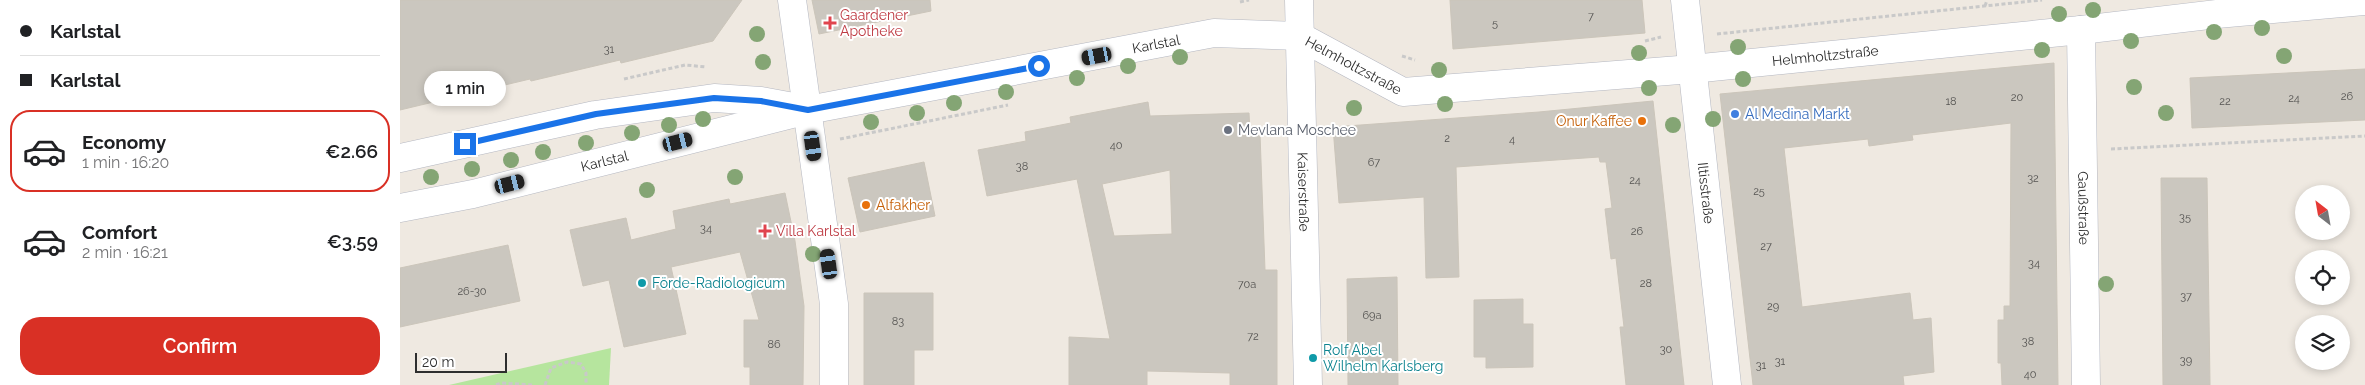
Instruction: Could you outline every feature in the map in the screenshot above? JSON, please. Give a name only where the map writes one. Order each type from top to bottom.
[{"type":"street","points":[[792,0],[834,304],[834,385]]},
{"type":"street","name":"Kaiserstraße","points":[[1299,0],[1308,385]]},
{"type":"street","name":"Iltisstraße","points":[[1685,0],[1727,385]]},
{"type":"street","name":"Helmholtzstraße","points":[[1299,36],[1403,92],[1692,69],[2081,30],[2217,14],[2365,1]]},
{"type":"street","name":"Gaußstraße","points":[[2081,30],[2086,385]]},
{"type":"street","name":"Karlstal","points":[[400,208],[473,194],[808,110],[1214,34],[1299,36]]},
{"type":"street","name":"Karlstal","points":[[400,158],[596,114],[714,98],[761,101],[808,110]]},
{"type":"path","points":[[1985,6],[1987,0]]},
{"type":"path","points":[[1641,43],[1657,37],[1711,34],[2042,0]]},
{"type":"path","points":[[1398,54],[1417,60]]},
{"type":"path","points":[[2083,150],[2365,136]]},
{"type":"path","points":[[545,385],[551,368],[567,362],[581,364],[586,373],[586,385]]},
{"type":"path","points":[[496,385],[501,383],[534,385]]},
{"type":"green space","points":[[611,348],[609,385],[449,385]]},
{"type":"building","points":[[400,0],[742,0],[713,41],[621,63],[620,60],[531,81],[530,79],[400,110]]},
{"type":"building","points":[[812,0],[930,0],[931,11],[819,34]]},
{"type":"building","points":[[1450,0],[1642,0],[1645,33],[1453,49]]},
{"type":"building","points":[[2054,63],[2058,385],[2002,385],[2001,363],[1998,363],[1998,320],[2004,320],[2004,306],[2010,306],[2011,123],[1912,135],[1913,140],[1869,146],[1868,139],[1784,148],[1802,307],[1910,293],[1913,320],[1931,318],[1934,372],[1903,376],[1904,385],[1753,385],[1720,94]]},
{"type":"building","points":[[2365,69],[2365,120],[2192,128],[2190,78]]},
{"type":"building","points":[[1653,101],[1684,385],[1626,385],[1620,327],[1624,327],[1616,258],[1611,259],[1605,209],[1612,208],[1606,162],[1600,162],[1599,157],[1456,167],[1459,277],[1426,278],[1424,197],[1339,203],[1333,127],[1539,112]]},
{"type":"building","points":[[1148,102],[1150,116],[1249,113],[1250,134],[1260,134],[1265,270],[1277,270],[1277,385],[1230,385],[1230,373],[1147,371],[1147,385],[1069,385],[1069,337],[1110,339],[1077,179],[987,196],[978,150],[1026,141],[1025,132],[1071,123],[1070,117]],"holes":[[[1170,170],[1172,234],[1114,236],[1102,184]]]},
{"type":"building","points":[[924,162],[935,216],[860,232],[848,178]]},
{"type":"building","points":[[2161,178],[2207,178],[2210,385],[2163,385]]},
{"type":"building","points":[[785,193],[795,241],[804,306],[803,385],[750,385],[750,367],[744,367],[744,320],[759,320],[740,252],[671,267],[686,334],[624,347],[609,280],[583,286],[570,230],[626,218],[631,240],[676,229],[673,211],[729,199],[730,204]]},
{"type":"building","points":[[508,245],[520,301],[400,327],[400,268]]},
{"type":"building","points":[[1397,277],[1398,385],[1348,385],[1347,279]]},
{"type":"building","points":[[864,293],[933,293],[933,350],[914,350],[914,385],[864,385]]},
{"type":"building","points":[[1523,299],[1523,324],[1533,324],[1533,367],[1486,368],[1486,357],[1474,357],[1474,300]]},
{"type":"place","name":"Gaardener Apotheke","points":[[830,23]]},
{"type":"place","name":"Al Medina Markt","points":[[1735,114]]},
{"type":"place","name":"Onur Kaffee","points":[[1642,121]]},
{"type":"place","name":"Mevlana Moschee","points":[[1228,130]]},
{"type":"place","name":"Alfakher","points":[[866,205]]},
{"type":"place","name":"Villa Karlstal","points":[[765,231]]},
{"type":"place","name":"Förde-Radiologicum","points":[[642,283]]},
{"type":"place","name":"Rolf Abel Wilhelm Karlsberg","points":[[1313,358]]},
{"type":"route","points":[[465,144],[596,114],[714,98],[761,101],[808,110],[1039,66]]}]
